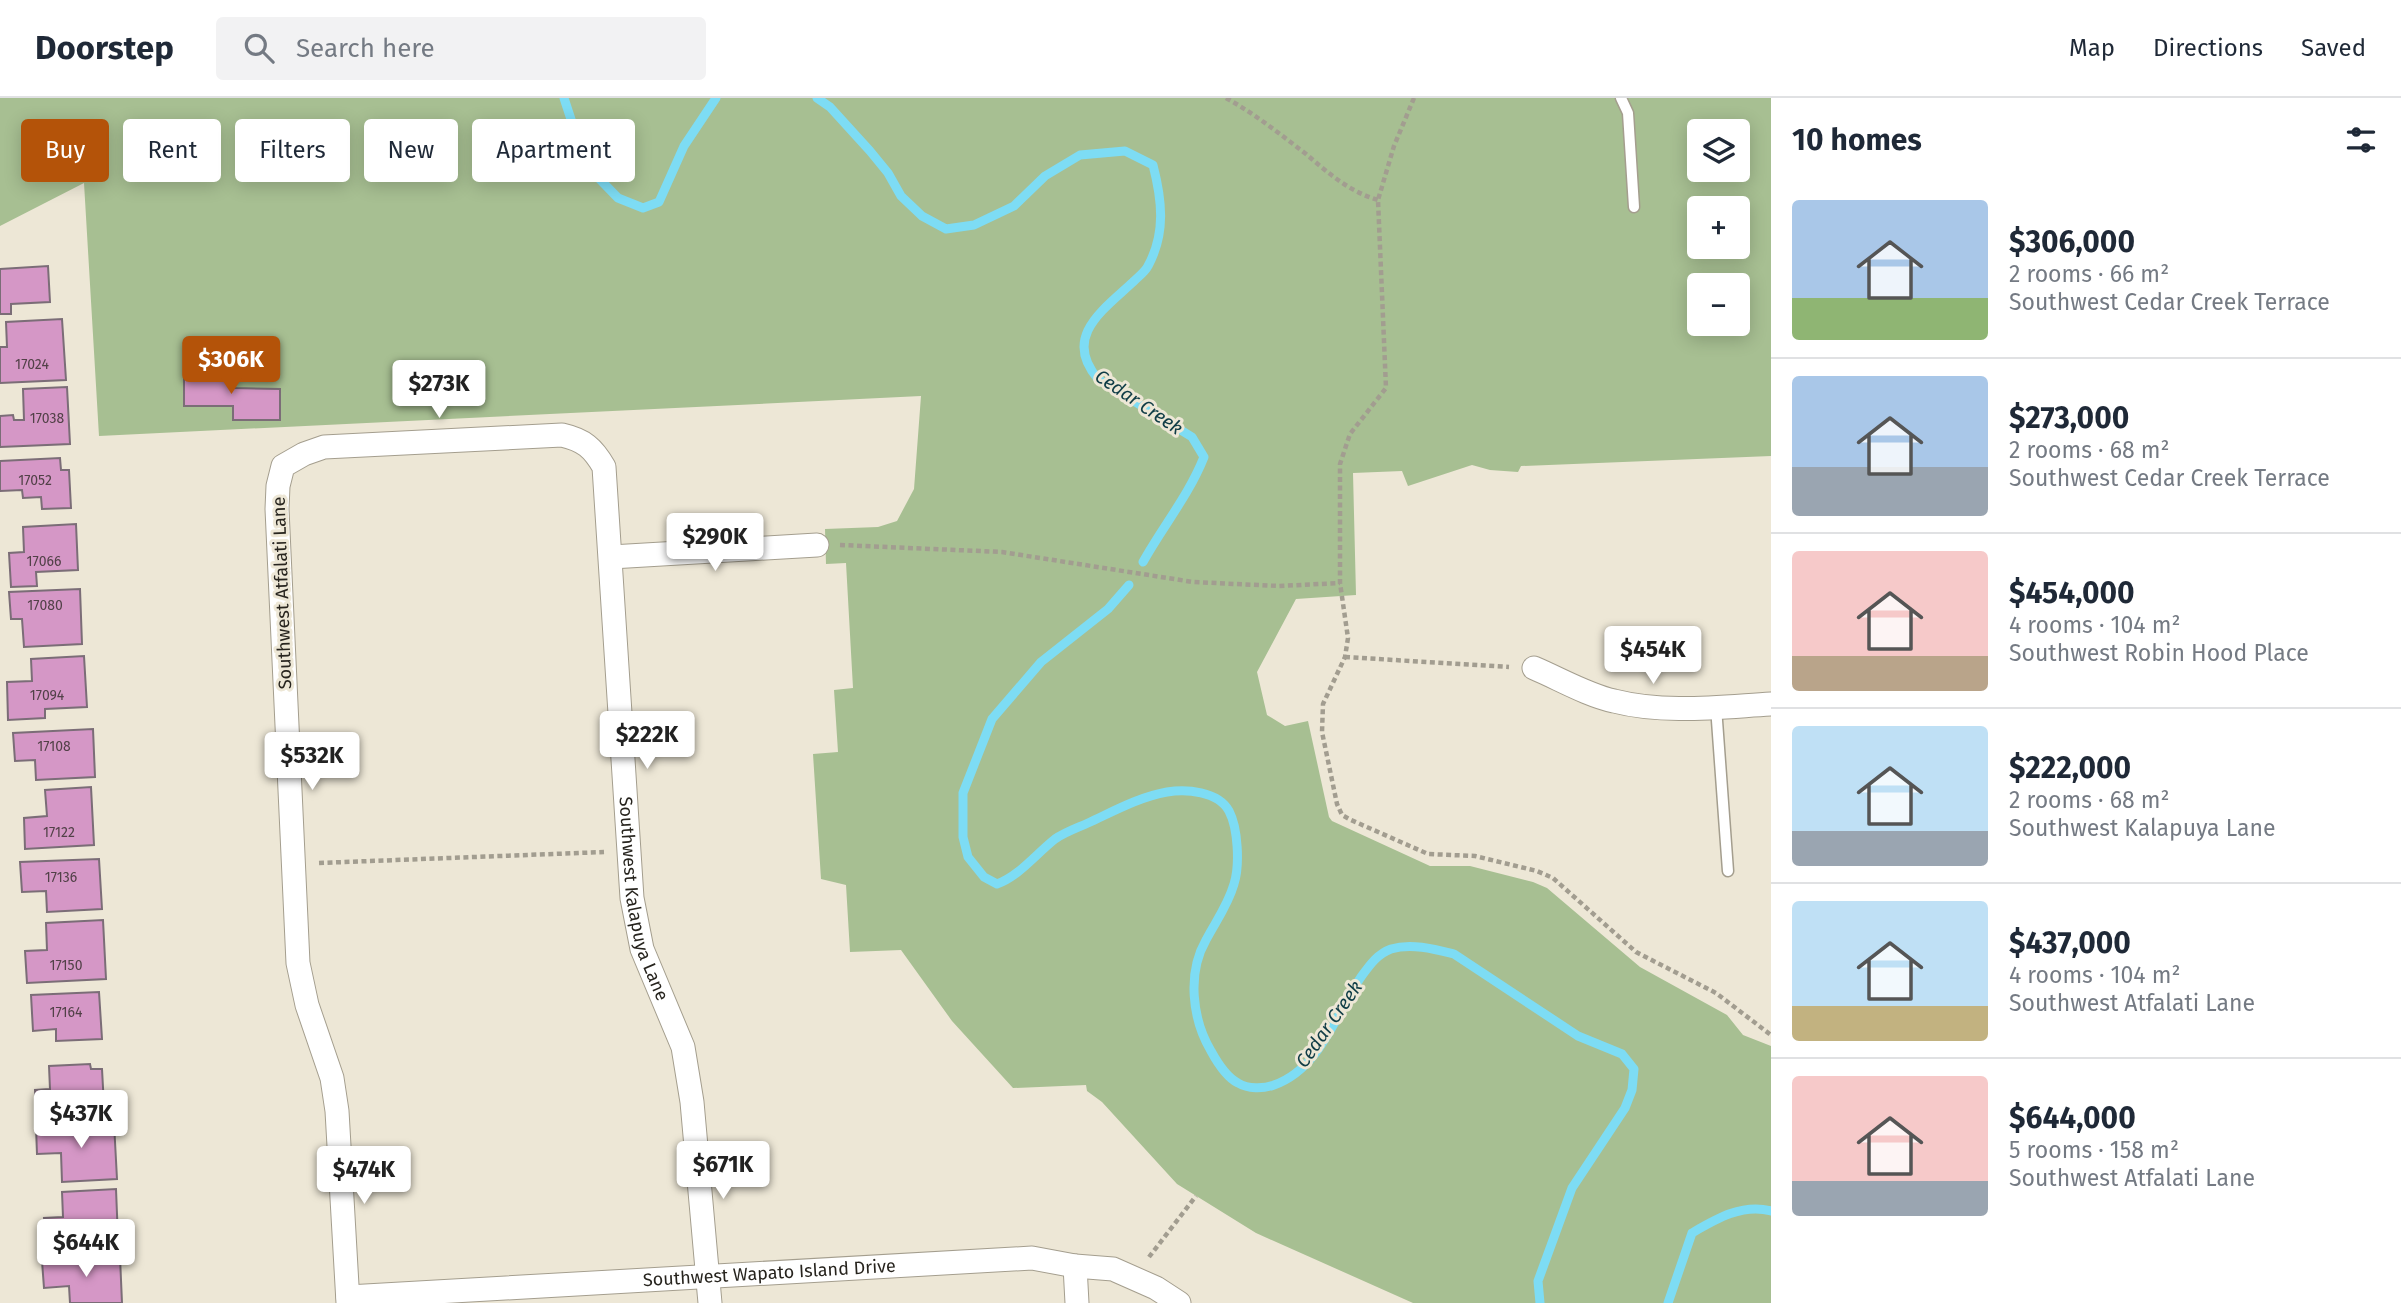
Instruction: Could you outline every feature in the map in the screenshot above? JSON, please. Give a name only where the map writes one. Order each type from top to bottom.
[{"type":"street","name":"Southwest Kalapuya Lane","points":[[283,466],[324,447],[562,435],[579,439],[594,449],[604,467],[632,898],[642,949],[683,1047],[692,1102],[709,1303]]},
{"type":"street","name":"Southwest Atfalati Lane","points":[[283,466],[278,486],[277,509],[298,963],[307,1005],[332,1078],[337,1111],[348,1300]]},
{"type":"street","points":[[611,557],[817,545]]},
{"type":"street","points":[[1534,668],[1611,701],[1643,707],[1771,705]]},
{"type":"street","name":"Southwest Wapato Island Drive","points":[[348,1300],[708,1275],[1032,1258],[1075,1266],[1113,1269],[1156,1288],[1180,1303]]},
{"type":"street","points":[[1075,1266],[1077,1303]]},
{"type":"lane","points":[[1621,98],[1628,113],[1634,207]]},
{"type":"lane","points":[[1716,707],[1728,871]]},
{"type":"path","points":[[1226,98],[1269,125],[1345,185],[1361,195],[1378,200]]},
{"type":"path","points":[[1414,98],[1394,146],[1378,200],[1385,388],[1350,434],[1340,464],[1340,583],[1349,638],[1345,657],[1323,704],[1322,732],[1337,804],[1342,815],[1428,854],[1475,856],[1537,871],[1553,878],[1636,952],[1716,993],[1771,1035]]},
{"type":"path","points":[[817,545],[1002,552],[1193,582],[1279,586],[1340,583]]},
{"type":"path","points":[[1345,657],[1534,668]]},
{"type":"path","points":[[294,864],[630,851]]},
{"type":"path","points":[[1134,1278],[1196,1196]]},
{"type":"green space","points":[[0,98],[1771,98],[1771,456],[1521,466],[1518,472],[1490,470],[1472,465],[1408,486],[1402,471],[1353,473],[1356,595],[1296,599],[1257,672],[1267,715],[1285,726],[1308,721],[1332,821],[1430,866],[1470,866],[1547,888],[1640,967],[1727,1015],[1743,1035],[1771,1046],[1771,1303],[1413,1303],[1256,1233],[1177,1184],[1102,1102],[1087,1091],[1086,1085],[1013,1088],[952,1021],[901,950],[850,952],[846,885],[821,879],[813,754],[838,752],[834,690],[853,688],[846,563],[826,564],[825,529],[878,527],[897,521],[914,489],[921,396],[99,436],[84,183],[0,226]]},
{"type":"building","points":[[48,266],[50,302],[11,304],[11,314],[0,314],[0,269]]},
{"type":"building","points":[[62,319],[66,380],[0,383],[0,347],[7,347],[6,322]]},
{"type":"building","points":[[184,372],[234,373],[234,388],[280,389],[280,420],[233,420],[233,406],[184,406]]},
{"type":"building","points":[[67,387],[70,444],[0,447],[0,416],[13,415],[14,420],[24,420],[23,389]]},
{"type":"building","points":[[60,458],[61,470],[69,470],[71,508],[42,509],[41,497],[23,498],[22,490],[0,491],[0,461]]},
{"type":"building","points":[[76,524],[78,570],[36,572],[37,586],[11,587],[9,553],[24,552],[23,527]]},
{"type":"building","points":[[80,589],[82,644],[24,647],[22,619],[11,619],[9,592]]},
{"type":"building","points":[[84,656],[87,707],[45,709],[45,718],[8,720],[7,682],[32,681],[31,659]]},
{"type":"building","points":[[93,729],[95,777],[36,780],[35,760],[15,761],[13,733]]},
{"type":"building","points":[[91,787],[94,845],[25,849],[24,818],[47,816],[45,790]]},
{"type":"building","points":[[99,859],[102,909],[47,912],[46,891],[22,892],[20,862]]},
{"type":"building","points":[[103,920],[106,979],[27,983],[25,951],[47,950],[46,923]]},
{"type":"building","points":[[99,992],[102,1039],[56,1041],[56,1029],[33,1031],[31,995]]},
{"type":"building","points":[[90,1064],[91,1069],[102,1069],[104,1106],[36,1110],[35,1090],[50,1089],[49,1066]]},
{"type":"building","points":[[114,1123],[117,1179],[62,1182],[61,1153],[37,1154],[36,1127]]},
{"type":"building","points":[[116,1189],[118,1239],[67,1242],[68,1251],[46,1252],[44,1218],[63,1217],[62,1192]]},
{"type":"building","points":[[120,1257],[122,1303],[70,1303],[69,1286],[44,1288],[42,1261]]},
{"type":"waterway","name":"Cedar Creek","points":[[564,98],[586,165],[618,198],[643,208],[659,202],[684,146],[716,98]]},
{"type":"waterway","name":"Cedar Creek","points":[[817,98],[830,107],[870,151],[888,173],[901,196],[922,216],[946,229],[974,225],[1014,206],[1045,176],[1080,155],[1125,151],[1153,165],[1161,216],[1154,254],[1145,270],[1099,314],[1085,337],[1084,350],[1088,364],[1098,379],[1192,437],[1204,457],[1143,562]]},
{"type":"waterway","name":"Cedar Creek","points":[[1129,585],[1108,609],[1041,662],[992,719],[963,793],[963,837],[968,857],[984,877],[997,884],[1020,870],[1059,837],[1146,797],[1167,792],[1192,791],[1210,795],[1224,804],[1232,818],[1236,837],[1236,876],[1228,899],[1200,953],[1194,996],[1200,1025],[1213,1055],[1230,1077],[1246,1086],[1260,1088],[1274,1085],[1303,1067],[1325,1039],[1370,965],[1386,951],[1406,947],[1422,947],[1454,954],[1578,1036],[1622,1054],[1634,1069],[1632,1090],[1625,1108],[1572,1188],[1538,1281],[1540,1303]]},
{"type":"waterway","name":"Cedar Creek","points":[[1668,1303],[1692,1233],[1740,1211],[1771,1211]]}]
